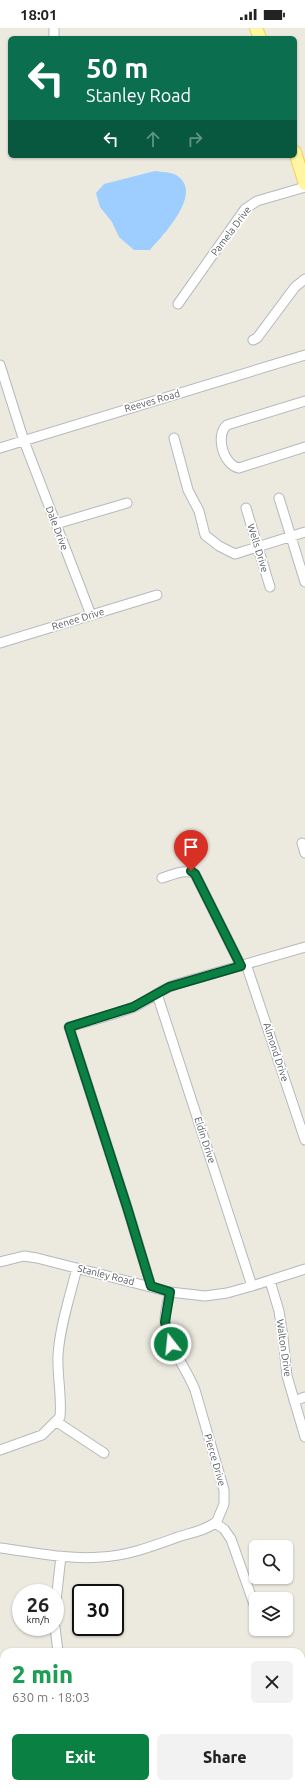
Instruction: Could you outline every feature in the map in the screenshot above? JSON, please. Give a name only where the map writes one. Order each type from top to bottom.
[{"type":"main road","points":[[297,158],[305,186]]},
{"type":"street","name":"Pamela Drive","points":[[178,304],[245,209],[257,201],[305,186]]},
{"type":"street","points":[[253,340],[257,338],[295,287],[305,279]]},
{"type":"street","name":"Reeves Road","points":[[0,448],[305,355]]},
{"type":"street","name":"Dale Drive","points":[[0,366],[24,441],[91,615]]},
{"type":"street","points":[[305,401],[227,425],[221,432],[222,444],[228,461],[234,467],[239,468],[305,447]]},
{"type":"street","points":[[174,438],[188,490],[199,511],[205,535],[219,546],[234,554],[305,532]]},
{"type":"street","points":[[279,498],[305,582]]},
{"type":"street","points":[[56,524],[127,503]]},
{"type":"street","name":"Wells Drive","points":[[246,508],[270,587]]},
{"type":"street","name":"Renee Drive","points":[[0,643],[157,595]]},
{"type":"street","name":"Almond Drive","points":[[162,878],[186,871],[191,871],[195,874],[244,965],[305,1140]]},
{"type":"street","points":[[151,1286],[69,1027],[133,1007],[173,985],[305,947]]},
{"type":"street","name":"Eldin Drive","points":[[157,994],[252,1286]]},
{"type":"street","name":"Stanley Road","points":[[0,1262],[24,1256],[37,1258],[170,1292],[198,1296],[216,1295],[252,1286],[305,1269]]},
{"type":"street","points":[[0,1450],[42,1435],[57,1422],[60,1417],[61,1403],[58,1354],[62,1326],[77,1268]]},
{"type":"street","name":"Walton Drive","points":[[270,1281],[279,1311],[283,1337],[284,1361],[305,1437]]},
{"type":"street","name":"Pierce Drive","points":[[170,1292],[166,1316],[167,1330],[171,1344],[187,1372],[195,1390],[224,1490],[224,1504],[222,1512],[215,1523]]},
{"type":"street","points":[[294,1401],[305,1397]]},
{"type":"street","points":[[57,1422],[104,1452]]},
{"type":"street","points":[[0,1548],[61,1556],[100,1558],[131,1552],[192,1533],[215,1523],[224,1529],[231,1539],[250,1592]]},
{"type":"street","points":[[58,1584],[61,1556]]},
{"type":"street","points":[[56,1636],[58,1648]]},
{"type":"water","points":[[155,171],[174,174],[184,182],[186,192],[184,202],[172,224],[150,250],[134,250],[119,237],[112,222],[100,207],[96,193],[104,184]]},
{"type":"route","points":[[171,1344],[165,1322],[170,1292],[151,1286],[69,1027],[133,1007],[177,984],[241,966],[195,874],[191,871]]}]
